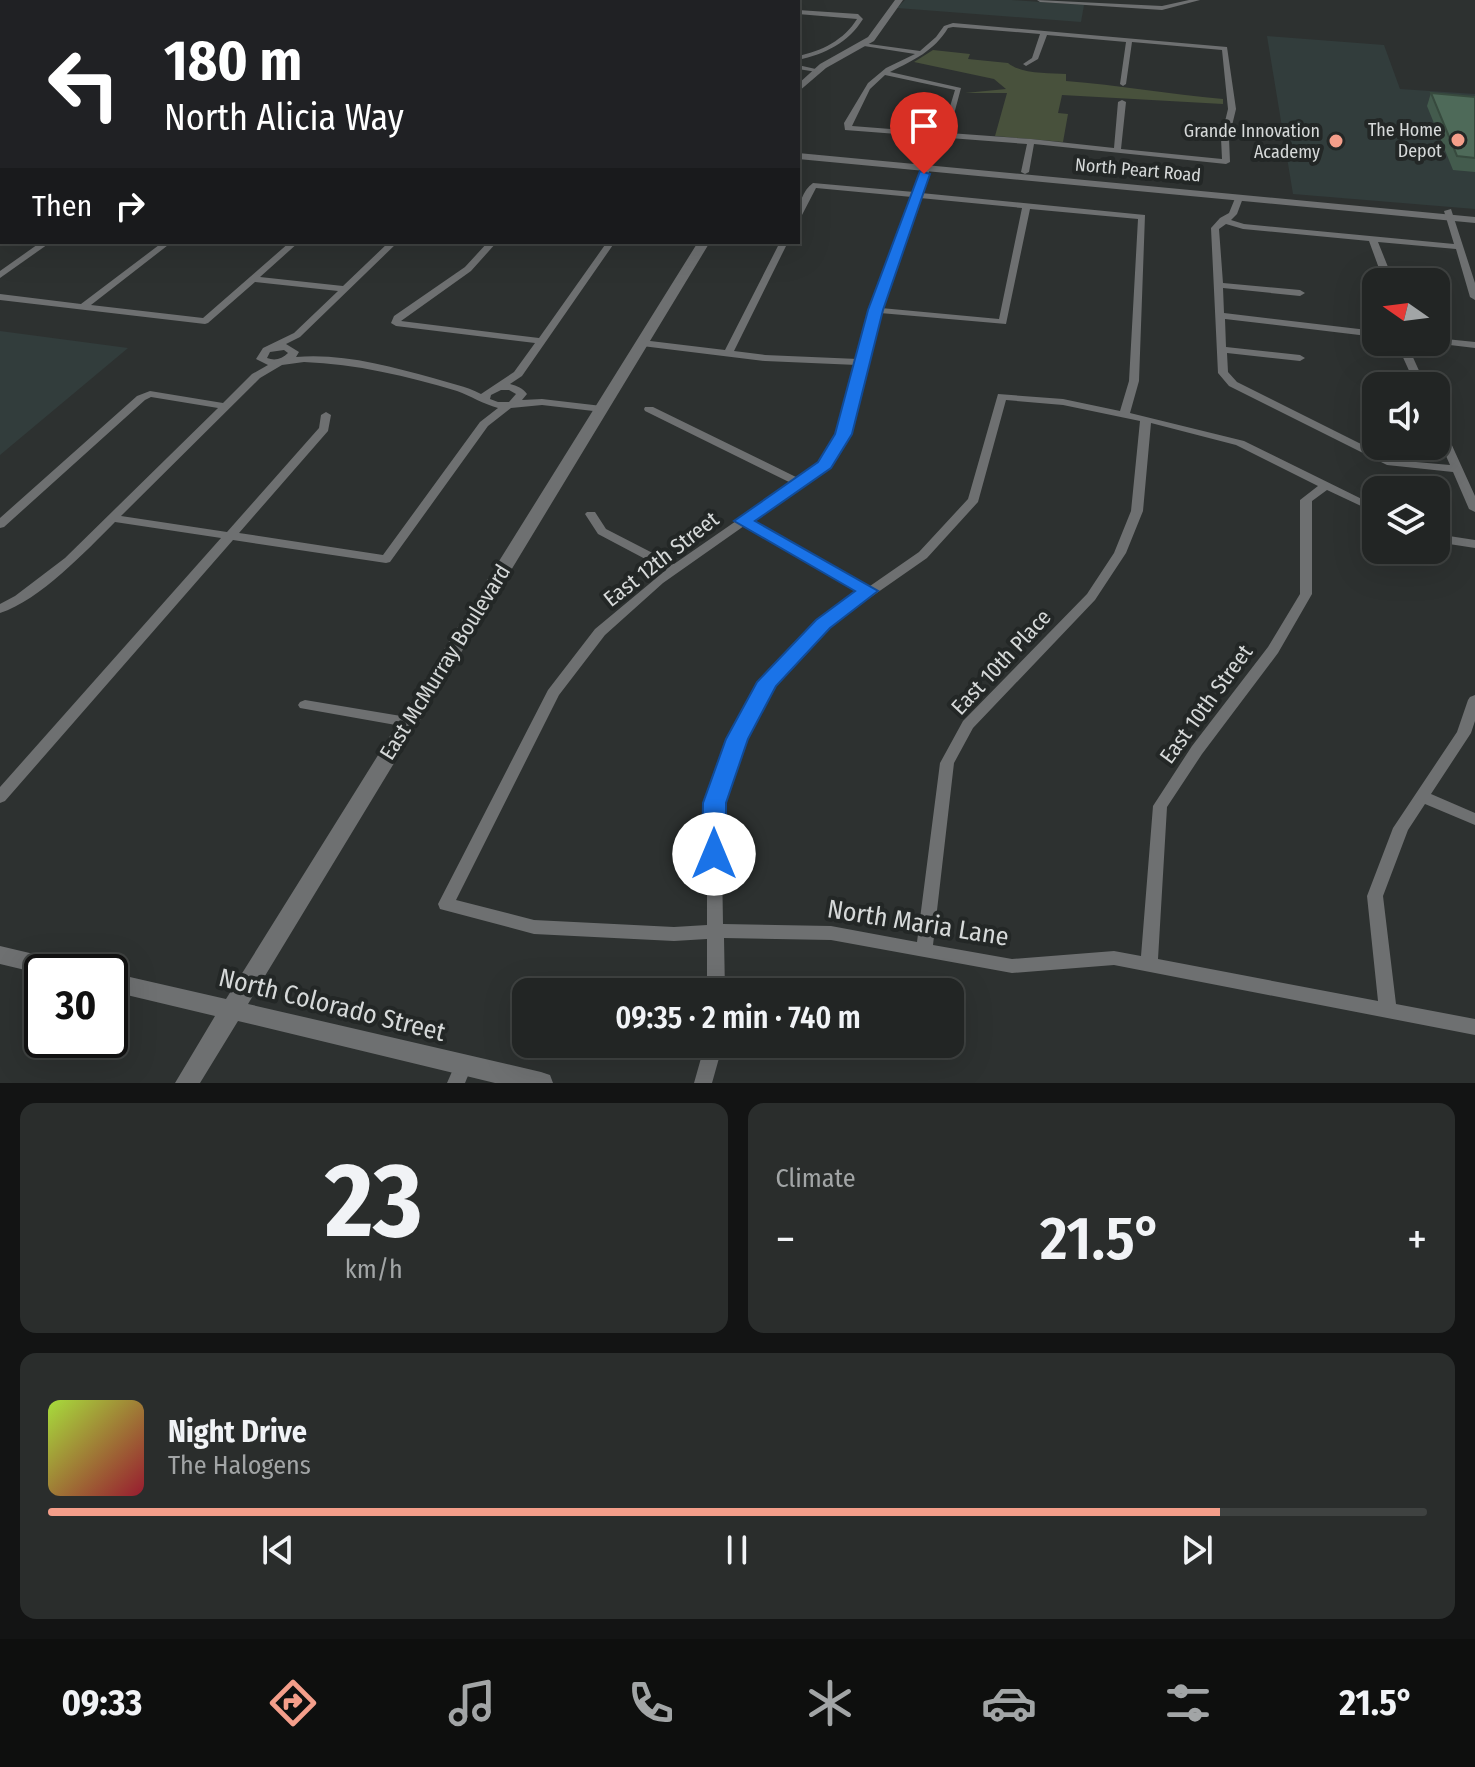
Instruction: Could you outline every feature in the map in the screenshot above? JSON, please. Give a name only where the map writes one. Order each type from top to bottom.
[{"type":"street","points":[[800,87],[817,70],[864,44],[899,0]]},
{"type":"street","points":[[1040,0],[1162,8],[1197,0]]},
{"type":"street","points":[[800,12],[858,16],[860,19],[854,31],[842,40],[800,58]]},
{"type":"street","points":[[953,25],[1044,33],[1225,48],[1232,109],[1225,138],[1226,162],[1031,141],[848,128],[871,82],[922,53],[940,39],[946,27],[953,25]]},
{"type":"street","points":[[1026,64],[1035,59],[1044,33]]},
{"type":"street","points":[[1123,84],[1129,40]]},
{"type":"street","points":[[864,44],[922,53]]},
{"type":"street","points":[[800,67],[817,70]]},
{"type":"street","points":[[887,73],[959,89],[945,136]]},
{"type":"street","points":[[1117,151],[1122,102]]},
{"type":"street","points":[[1025,172],[1031,141]]},
{"type":"street","name":"North Peart Road","points":[[800,153],[1025,172],[1449,214],[1475,220]]},
{"type":"street","name":"North Peart Road","points":[[800,153],[926,169],[1239,198],[1475,214]]},
{"type":"street","name":"East 12th Street","points":[[446,904],[553,693],[600,632],[674,569],[825,465],[844,434],[876,310],[926,169]]},
{"type":"street","points":[[800,211],[813,185],[1142,217],[1134,381],[1124,415]]},
{"type":"street","points":[[1239,198],[1233,214],[1215,228],[1223,373],[1233,384],[1391,463],[1458,469]]},
{"type":"street","points":[[876,310],[1003,322],[1026,206]]},
{"type":"street","points":[[1449,214],[1475,297]]},
{"type":"street","points":[[1223,220],[1243,226],[1459,247]]},
{"type":"street","points":[[1373,239],[1384,268]]},
{"type":"street","points":[[0,275],[44,244]]},
{"type":"street","points":[[82,307],[165,244]]},
{"type":"street","points":[[0,297],[205,321],[293,244]]},
{"type":"street","points":[[256,376],[262,367],[263,352],[297,335],[392,244]]},
{"type":"street","points":[[491,244],[468,269],[397,318],[396,323],[541,341]]},
{"type":"street","points":[[113,518],[386,559],[484,424],[488,413],[486,394],[518,374],[610,244]]},
{"type":"street","name":"East McMurray Boulevard","points":[[187,1083],[703,244]]},
{"type":"street","points":[[728,354],[783,244]]},
{"type":"street","points":[[253,279],[344,289]]},
{"type":"street","points":[[1217,285],[1300,293]]},
{"type":"street","points":[[1219,315],[1362,332]]},
{"type":"street","points":[[0,609],[19,599],[69,561],[256,376],[291,357],[297,335]]},
{"type":"street","points":[[1450,342],[1475,345]]},
{"type":"street","points":[[642,343],[728,354],[863,362]]},
{"type":"street","points":[[271,348],[292,349],[313,359],[463,390],[486,401],[509,405],[542,402],[602,409]]},
{"type":"street","points":[[1221,349],[1300,358]]},
{"type":"street","points":[[261,359],[313,359]]},
{"type":"street","points":[[484,424],[521,397],[518,374]]},
{"type":"street","points":[[463,390],[496,388],[519,391],[542,402]]},
{"type":"street","points":[[0,524],[141,398],[150,394],[224,406]]},
{"type":"street","points":[[716,978],[714,803],[737,739],[768,682],[823,624],[923,555],[974,500],[1002,396],[1063,402],[1240,443],[1362,503]]},
{"type":"street","points":[[649,409],[801,484]]},
{"type":"street","points":[[0,797],[324,429],[326,415]]},
{"type":"street","name":"East 10th Place","points":[[924,950],[947,763],[968,725],[1091,597],[1120,553],[1137,511],[1146,419]]},
{"type":"street","points":[[1450,452],[1475,509]]},
{"type":"street","name":"East 10th Street","points":[[1149,965],[1160,806],[1197,750],[1273,650],[1306,594],[1306,500],[1327,485]]},
{"type":"street","points":[[591,514],[602,531],[674,569]]},
{"type":"street","points":[[743,521],[869,591]]},
{"type":"street","points":[[1450,541],[1475,545]]},
{"type":"street","points":[[1388,1011],[1375,896],[1401,828],[1464,733],[1475,700]]},
{"type":"street","points":[[305,705],[407,722]]},
{"type":"street","points":[[1422,796],[1475,819]]},
{"type":"street","name":"North Maria Lane","points":[[446,904],[534,927],[660,934],[831,933],[1012,966],[1114,958],[1475,1027]]},
{"type":"street","points":[[0,955],[24,961]]},
{"type":"street","name":"North Colorado Street","points":[[128,985],[234,1010],[459,1075],[541,1083]]},
{"type":"street","points":[[703,1083],[710,1058]]},
{"type":"shaded area","points":[[905,0],[1012,0],[1084,5],[1081,22],[897,8]]},
{"type":"shaded area","name":"Grande Innovation Academy","points":[[1267,36],[1384,45],[1400,89],[1475,94],[1475,209],[1293,194]]},
{"type":"shaded area","points":[[0,331],[128,348],[0,455]]},
{"type":"green space","points":[[933,50],[970,54],[968,59],[1008,63],[1028,71],[1066,74],[1066,81],[1223,99],[1223,104],[1062,95],[1058,113],[1068,114],[1063,142],[995,136],[1007,93],[965,93],[1006,89],[994,79],[914,62]]},
{"type":"building","name":"The Home Depot","points":[[1431,93],[1475,97],[1475,158],[1457,156]]},
{"type":"place","name":"The Home Depot","points":[[1458,140]]},
{"type":"place","name":"Grande Innovation Academy","points":[[1336,141]]},
{"type":"route","points":[[714,854],[714,803],[737,739],[768,682],[823,624],[869,591],[743,521],[825,465],[844,434],[876,310],[924,174]]}]
